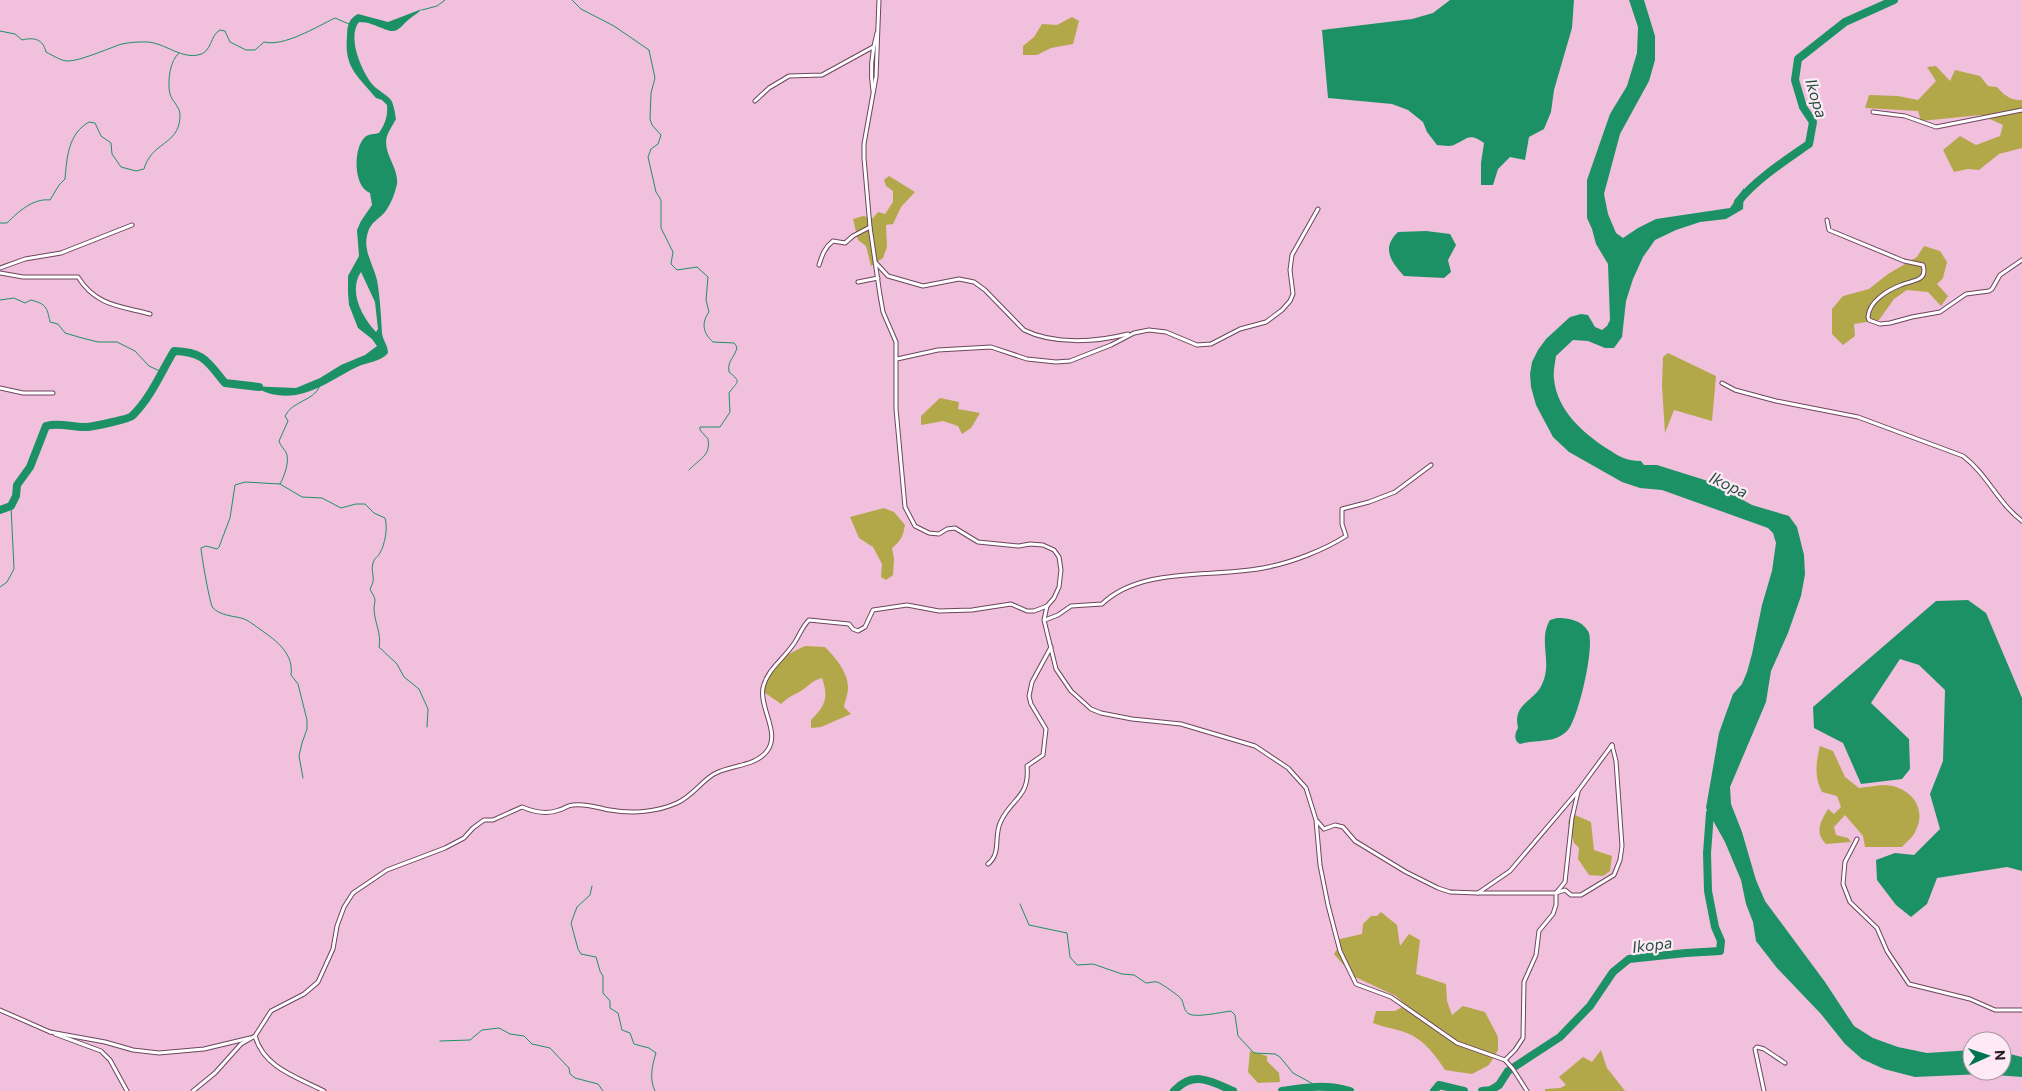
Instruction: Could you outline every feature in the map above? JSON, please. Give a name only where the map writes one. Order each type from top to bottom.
[{"type":"street","points":[[879,0],[874,94],[864,144],[870,227],[875,263],[883,312],[896,342],[898,359],[896,409],[905,507],[915,526],[929,533],[939,534],[947,529],[955,528],[978,542],[1019,546],[1030,544],[1043,545],[1054,550],[1059,557],[1061,570],[1059,587],[1048,606],[1044,620],[1056,669],[1071,691],[1091,709],[1100,713],[1132,719],[1181,724],[1255,746],[1288,768],[1306,788],[1316,820],[1320,865],[1328,905],[1340,951],[1356,984],[1391,997],[1457,1043],[1504,1060],[1528,1091]]},
{"type":"street","points":[[874,94],[872,83],[873,47],[879,28]]},
{"type":"street","points":[[755,101],[768,88],[788,76],[822,75],[873,47]]},
{"type":"street","points":[[1873,112],[1905,116],[1936,127],[2022,110]]},
{"type":"street","points":[[875,263],[888,276],[923,286],[959,280],[974,282],[986,290],[1024,330],[1043,337],[1084,340],[1118,337],[1149,330],[1166,332],[1187,342],[1204,346],[1240,329],[1266,322],[1282,310],[1290,301],[1293,294],[1290,270],[1292,255],[1318,209]]},
{"type":"street","points":[[1827,220],[1829,230],[1904,261],[1913,261],[1923,265],[1925,271],[1923,277],[1902,284],[1874,301],[1868,317],[1870,320],[1880,324],[1940,312],[1966,294],[1989,291],[2000,275],[2022,260]]},
{"type":"street","points":[[0,268],[25,259],[61,253],[132,225]]},
{"type":"street","points":[[819,264],[825,249],[830,243],[833,241],[845,243],[853,236],[870,227]]},
{"type":"street","points":[[0,273],[23,277],[78,277],[86,290],[100,300],[150,314]]},
{"type":"street","points":[[858,282],[878,278]]},
{"type":"street","points":[[898,359],[938,350],[991,347],[1027,359],[1063,362],[1089,354],[1134,333]]},
{"type":"street","points":[[1722,384],[1735,390],[1776,401],[1858,417],[1963,456],[1975,465],[1999,499],[2022,521]]},
{"type":"street","points":[[0,388],[23,393],[53,393]]},
{"type":"street","points":[[1044,620],[1058,615],[1071,606],[1102,604],[1112,594],[1148,581],[1268,568],[1329,547],[1346,536],[1342,524],[1342,509],[1369,502],[1395,492],[1431,465]]},
{"type":"street","points":[[193,1091],[215,1073],[241,1044],[255,1036],[271,1011],[304,994],[318,982],[333,949],[337,926],[344,907],[353,893],[387,870],[445,848],[464,838],[484,820],[493,820],[522,807],[531,811],[545,813],[556,812],[572,805],[594,806],[623,812],[658,810],[687,797],[714,773],[758,758],[768,750],[772,740],[763,701],[763,689],[771,671],[796,642],[802,626],[809,620],[850,624],[853,629],[858,631],[865,627],[873,610],[907,605],[939,611],[972,610],[1011,604],[1027,611],[1034,611],[1048,606]]},
{"type":"street","points":[[988,864],[996,856],[997,830],[1002,819],[1025,788],[1028,778],[1027,766],[1043,756],[1046,729],[1031,704],[1029,696],[1032,682],[1051,647]]},
{"type":"street","points":[[1316,820],[1324,829],[1335,825],[1343,827],[1355,841],[1406,872],[1450,892],[1478,893],[1556,893],[1564,890],[1571,895],[1581,895],[1614,875],[1620,860],[1622,846],[1618,776],[1612,745],[1578,791],[1510,871],[1478,893]]},
{"type":"street","points":[[1504,1060],[1515,1050],[1523,1038],[1524,982],[1536,955],[1539,931],[1553,914],[1556,905],[1556,893],[1565,882],[1572,818],[1578,791]]},
{"type":"street","points":[[1857,839],[1846,862],[1842,884],[1850,902],[1877,928],[1887,951],[1909,984],[1970,999],[1995,1010],[2022,1010]]},
{"type":"street","points":[[0,1010],[50,1032],[101,1051],[110,1060],[127,1091]]},
{"type":"street","points":[[50,1032],[105,1042],[134,1050],[159,1053],[204,1049],[255,1036]]},
{"type":"street","points":[[255,1036],[258,1049],[269,1062],[324,1091]]},
{"type":"street","points":[[1764,1091],[1755,1049],[1764,1049],[1785,1063]]},
{"type":"shaded area","points":[[1450,0],[1574,0],[1572,28],[1554,90],[1551,112],[1544,129],[1529,137],[1525,160],[1510,157],[1498,169],[1493,185],[1481,185],[1481,163],[1484,143],[1479,140],[1472,137],[1452,146],[1437,145],[1427,132],[1423,122],[1408,110],[1392,104],[1328,98],[1322,30],[1412,19],[1433,13]]},
{"type":"shaded area","points":[[1629,0],[1644,0],[1655,36],[1655,60],[1649,81],[1620,134],[1604,194],[1608,214],[1616,233],[1623,238],[1656,219],[1730,208],[1744,188],[1743,209],[1726,219],[1700,222],[1655,240],[1643,257],[1633,279],[1626,301],[1622,337],[1614,348],[1605,348],[1588,341],[1573,340],[1556,356],[1554,376],[1556,390],[1560,401],[1572,419],[1588,435],[1619,456],[1641,461],[1644,465],[1657,465],[1708,481],[1752,505],[1789,516],[1797,527],[1804,555],[1805,574],[1801,596],[1788,633],[1771,671],[1766,702],[1730,787],[1731,804],[1742,832],[1756,880],[1765,901],[1825,982],[1854,1026],[1873,1038],[1898,1047],[1927,1053],[1962,1051],[1962,1075],[1915,1077],[1884,1069],[1862,1059],[1845,1044],[1821,1014],[1777,968],[1756,941],[1753,922],[1746,904],[1741,880],[1725,842],[1706,808],[1719,733],[1733,694],[1742,684],[1752,654],[1762,605],[1772,571],[1776,543],[1773,533],[1768,528],[1662,490],[1640,488],[1622,482],[1569,452],[1553,437],[1536,405],[1530,374],[1532,362],[1546,339],[1570,317],[1581,314],[1588,315],[1595,327],[1602,330],[1610,320],[1608,264],[1596,244],[1587,218],[1587,180],[1610,114],[1627,86],[1637,53],[1638,27]]},
{"type":"shaded area","points":[[422,9],[396,31],[359,22],[354,36],[357,53],[364,71],[372,84],[391,100],[396,119],[386,142],[388,154],[396,172],[397,184],[389,206],[371,226],[366,239],[367,251],[377,280],[382,333],[388,353],[378,360],[357,367],[309,392],[288,396],[270,394],[251,386],[296,388],[365,355],[377,346],[372,339],[358,328],[349,305],[348,276],[359,256],[357,230],[372,205],[370,193],[364,189],[358,176],[358,150],[365,137],[379,133],[386,120],[387,105],[382,100],[376,98],[358,77],[350,64],[347,33],[350,21],[358,14],[388,22]],"holes":[[[361,272],[375,302],[378,329],[376,332],[358,304],[356,287],[357,279]]]},
{"type":"shaded area","points":[[1072,17],[1079,21],[1073,44],[1051,48],[1037,55],[1023,55],[1023,46],[1034,37],[1042,24],[1057,25]]},
{"type":"shaded area","points":[[1936,66],[1950,81],[1955,70],[1980,76],[1988,86],[1997,87],[2005,95],[2022,100],[2022,148],[1999,154],[1979,170],[1968,169],[1954,172],[1943,150],[1960,136],[1976,145],[2000,136],[2003,125],[1981,115],[1921,121],[1918,111],[1865,108],[1869,95],[1898,96],[1918,100],[1936,81],[1927,67]]},
{"type":"shaded area","points":[[889,176],[915,192],[901,207],[893,224],[886,225],[887,247],[883,258],[871,266],[866,246],[858,240],[853,219],[863,216],[873,218],[878,212],[885,214],[893,202],[893,191],[886,186],[884,180]]},
{"type":"shaded area","points":[[1426,231],[1450,234],[1456,245],[1448,260],[1451,272],[1444,278],[1404,276],[1390,255],[1390,244],[1398,232]]},
{"type":"shaded area","points":[[1924,246],[1940,251],[1947,262],[1943,278],[1937,284],[1948,296],[1941,306],[1928,292],[1907,290],[1894,299],[1879,320],[1854,324],[1855,336],[1843,345],[1832,334],[1832,309],[1843,296],[1869,289],[1888,274],[1917,257]]},
{"type":"shaded area","points":[[1668,353],[1716,376],[1712,421],[1674,410],[1665,433],[1662,386],[1663,357]]},
{"type":"shaded area","points":[[940,398],[959,402],[958,409],[980,413],[971,428],[962,434],[958,426],[943,421],[921,425],[921,416]]},
{"type":"shaded area","points":[[884,508],[894,512],[905,525],[901,538],[892,548],[894,559],[893,575],[886,580],[881,577],[882,564],[873,547],[859,538],[850,517]]},
{"type":"shaded area","points":[[1968,600],[1986,613],[2022,698],[2022,871],[2007,867],[1937,878],[1927,904],[1911,917],[1896,905],[1877,880],[1876,860],[1895,853],[1914,855],[1940,829],[1930,794],[1943,761],[1945,690],[1919,665],[1900,659],[1871,703],[1909,739],[1910,769],[1902,779],[1861,784],[1843,743],[1814,728],[1813,707],[1936,601]]},
{"type":"shaded area","points":[[1557,618],[1574,620],[1582,624],[1588,631],[1590,650],[1581,698],[1571,724],[1562,735],[1551,740],[1520,744],[1516,741],[1515,736],[1518,728],[1518,713],[1521,707],[1540,689],[1543,682],[1546,666],[1545,635],[1550,620]]},
{"type":"shaded area","points":[[805,646],[825,647],[833,655],[846,676],[848,690],[844,707],[851,714],[821,727],[811,728],[811,720],[820,710],[824,701],[825,691],[822,678],[781,704],[761,690],[768,673],[777,662]]},
{"type":"shaded area","points":[[1820,746],[1833,751],[1845,777],[1859,788],[1883,785],[1895,787],[1903,790],[1915,801],[1918,808],[1919,823],[1914,834],[1902,847],[1865,847],[1863,836],[1845,815],[1834,827],[1836,835],[1848,838],[1851,842],[1826,844],[1822,840],[1820,826],[1825,813],[1828,809],[1834,814],[1841,807],[1837,796],[1822,792],[1819,786],[1816,769]]},
{"type":"shaded area","points":[[1573,814],[1591,822],[1594,850],[1612,856],[1610,871],[1603,876],[1589,875],[1578,859],[1579,848],[1574,843],[1568,822]]},
{"type":"shaded area","points":[[1381,912],[1397,925],[1400,946],[1409,934],[1420,940],[1416,974],[1446,984],[1447,1001],[1452,1015],[1463,1006],[1485,1012],[1498,1037],[1498,1050],[1489,1065],[1472,1074],[1445,1070],[1432,1052],[1415,1037],[1373,1023],[1376,1011],[1395,1011],[1406,1005],[1396,996],[1353,976],[1334,954],[1339,946],[1340,939],[1362,934],[1363,924],[1371,916],[1377,916]]},
{"type":"shaded area","points":[[1601,1050],[1607,1068],[1625,1091],[1545,1091],[1545,1089],[1560,1088],[1566,1085],[1559,1077],[1583,1057],[1592,1062]]},
{"type":"shaded area","points":[[1250,1051],[1267,1056],[1267,1061],[1279,1073],[1280,1082],[1258,1083],[1248,1072]]},
{"type":"shaded area","points":[[2012,1054],[2022,1057],[2022,1077],[2012,1076]]},
{"type":"waterway","points":[[422,10],[437,6],[445,0]]},
{"type":"waterway","points":[[572,0],[581,9],[614,26],[649,50],[655,78],[651,93],[650,119],[652,125],[661,135],[658,144],[651,149],[648,157],[656,192],[661,200],[661,228],[673,252],[671,264],[677,270],[697,267],[708,277],[706,300],[709,312],[704,324],[705,331],[713,342],[734,343],[737,347],[729,368],[729,372],[737,381],[729,393],[730,412],[720,427],[700,427],[700,430],[708,439],[708,449],[703,457],[689,470]]},
{"type":"waterway","name":"Ikopa","points":[[1738,202],[1762,178],[1809,144],[1813,122],[1803,107],[1795,80],[1798,59],[1845,22],[1894,0]]},
{"type":"waterway","points":[[0,31],[15,34],[22,40],[37,40],[43,44],[46,52],[65,61],[73,61],[122,44],[139,42],[157,44],[191,56],[203,54],[220,30],[225,31],[230,42],[246,50],[255,50],[264,42],[281,42],[290,39],[335,18],[349,24]]},
{"type":"waterway","points":[[0,223],[7,223],[32,203],[50,200],[65,179],[68,154],[73,140],[82,127],[89,122],[95,123],[101,136],[111,143],[112,154],[121,167],[136,171],[144,169],[149,158],[173,136],[179,124],[180,112],[170,94],[169,84],[171,66],[179,53]]},
{"type":"waterway","points":[[0,300],[14,298],[25,303],[31,300],[40,303],[47,310],[50,322],[58,324],[65,333],[98,342],[117,342],[135,351],[149,366],[162,372]]},
{"type":"waterway","points":[[0,510],[11,506],[16,496],[17,485],[30,467],[46,426],[88,427],[119,421],[132,416],[150,393],[174,351],[192,353],[204,359],[225,383],[259,387]]},
{"type":"waterway","points":[[303,778],[299,756],[307,729],[307,720],[298,684],[291,675],[290,661],[287,654],[267,634],[252,623],[223,614],[213,608],[201,548],[206,546],[217,549],[219,547],[230,518],[235,485],[245,482],[280,484],[287,462],[286,453],[279,441],[288,421],[285,416],[293,407],[313,395],[320,386]]},
{"type":"waterway","points":[[280,484],[302,497],[322,498],[341,508],[365,504],[374,513],[385,518],[385,541],[372,566],[373,581],[370,589],[375,599],[374,613],[380,642],[379,647],[397,664],[404,677],[419,689],[428,709],[427,727]]},
{"type":"waterway","points":[[0,587],[7,582],[14,569],[11,506]]},
{"type":"waterway","name":"Ikopa","points":[[1482,1091],[1491,1090],[1499,1085],[1508,1071],[1560,1037],[1590,1006],[1613,972],[1629,959],[1720,951],[1721,941],[1715,927],[1708,891],[1707,853],[1712,808]]},
{"type":"waterway","points":[[592,886],[590,895],[577,907],[571,923],[578,949],[581,954],[596,957],[603,976],[603,993],[610,1001],[610,1008],[618,1013],[622,1030],[630,1033],[634,1044],[649,1048],[656,1053],[652,1072],[652,1082],[655,1091]]},
{"type":"waterway","points":[[1020,904],[1029,925],[1067,933],[1070,957],[1077,965],[1093,964],[1122,974],[1134,975],[1146,983],[1159,983],[1181,998],[1184,1008],[1192,1015],[1231,1011],[1235,1015],[1238,1036],[1254,1053],[1275,1054],[1280,1057],[1293,1073],[1315,1085]]},
{"type":"waterway","points":[[440,1041],[470,1040],[482,1030],[499,1028],[510,1034],[524,1036],[532,1044],[550,1048],[569,1068],[570,1074],[575,1078],[598,1084],[603,1091]]},
{"type":"waterway","name":"Ikopa","points":[[1174,1091],[1181,1085],[1195,1079],[1210,1081],[1233,1091]]},
{"type":"waterway","name":"Ikopa","points":[[1434,1091],[1439,1085],[1464,1091]]},
{"type":"waterway","name":"Ikopa","points":[[1282,1091],[1308,1087],[1324,1087],[1350,1091]]}]
